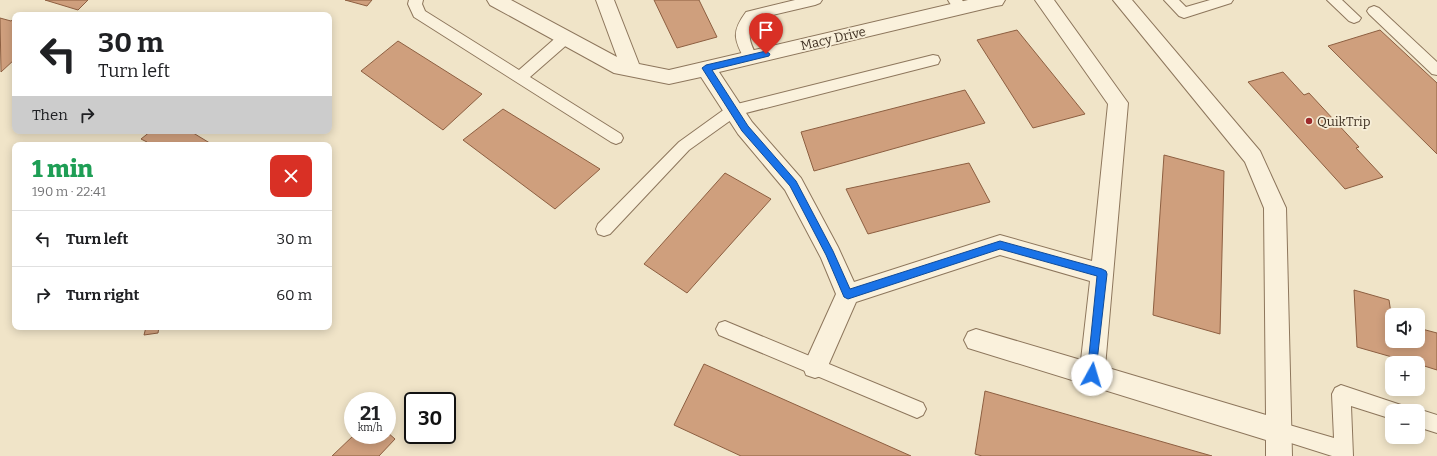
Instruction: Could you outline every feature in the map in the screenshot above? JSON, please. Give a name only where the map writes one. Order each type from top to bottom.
[{"type":"street","name":"Macy Drive","points":[[496,0],[621,68],[669,77],[751,58],[958,4],[996,0]]},
{"type":"street","points":[[605,0],[632,70]]},
{"type":"street","points":[[1044,0],[1118,103],[1092,375]]},
{"type":"street","points":[[1122,0],[1253,157],[1275,208],[1279,456]]},
{"type":"street","points":[[706,68],[745,128],[793,184],[830,254],[848,294]]},
{"type":"street","points":[[815,367],[848,294],[1000,245],[1102,274]]},
{"type":"street","points":[[976,340],[1278,431]]},
{"type":"lane","points":[[416,0],[415,4],[419,14],[616,138]]},
{"type":"lane","points":[[751,58],[741,39],[744,23],[751,15],[815,0]]},
{"type":"lane","points":[[1171,0],[1184,13],[1226,0]]},
{"type":"lane","points":[[1334,0],[1354,18]]},
{"type":"lane","points":[[1374,11],[1437,70]]},
{"type":"lane","points":[[520,77],[565,38]]},
{"type":"lane","points":[[604,229],[684,146],[734,110],[933,60]]},
{"type":"lane","points":[[725,329],[917,409]]},
{"type":"lane","points":[[1278,431],[1343,453],[1340,394],[1385,408]]},
{"type":"lane","points":[[1425,420],[1437,424]]},
{"type":"building","points":[[45,0],[88,0],[78,10]]},
{"type":"building","points":[[345,0],[372,0],[367,6]]},
{"type":"building","points":[[654,0],[699,0],[717,37],[677,48]]},
{"type":"building","points":[[0,18],[12,20],[12,62],[1,72]]},
{"type":"building","points":[[1017,30],[1085,114],[1033,128],[977,40]]},
{"type":"building","points":[[1380,30],[1437,83],[1437,154],[1328,46]]},
{"type":"building","points":[[398,41],[482,94],[443,130],[361,71]]},
{"type":"building","name":"QuikTrip","points":[[1283,72],[1304,95],[1309,93],[1359,147],[1356,148],[1383,177],[1345,189],[1248,82]]},
{"type":"building","points":[[965,90],[985,123],[814,171],[801,132]]},
{"type":"building","points":[[503,109],[600,169],[555,209],[463,140]]},
{"type":"building","points":[[147,134],[195,134],[208,142],[147,142],[141,139]]},
{"type":"building","points":[[1164,155],[1224,171],[1220,334],[1153,315]]},
{"type":"building","points":[[969,163],[990,202],[868,234],[846,189]]},
{"type":"building","points":[[725,173],[771,199],[687,293],[644,264]]},
{"type":"building","points":[[1354,290],[1389,300],[1390,308],[1385,308],[1385,348],[1425,348],[1425,330],[1437,333],[1437,370],[1425,366],[1425,356],[1388,356],[1357,347]]},
{"type":"building","points":[[145,330],[158,330],[158,333],[144,335]]},
{"type":"building","points":[[704,364],[911,456],[741,456],[674,425]]},
{"type":"building","points":[[985,391],[1212,456],[982,456],[975,454]]},
{"type":"building","points":[[345,444],[390,444],[379,456],[332,456]]},
{"type":"place","name":"QuikTrip","points":[[1309,121]]},
{"type":"route","points":[[766,54],[706,68],[745,128],[793,184],[830,254],[848,294],[1000,245],[1102,274],[1092,375]]}]
